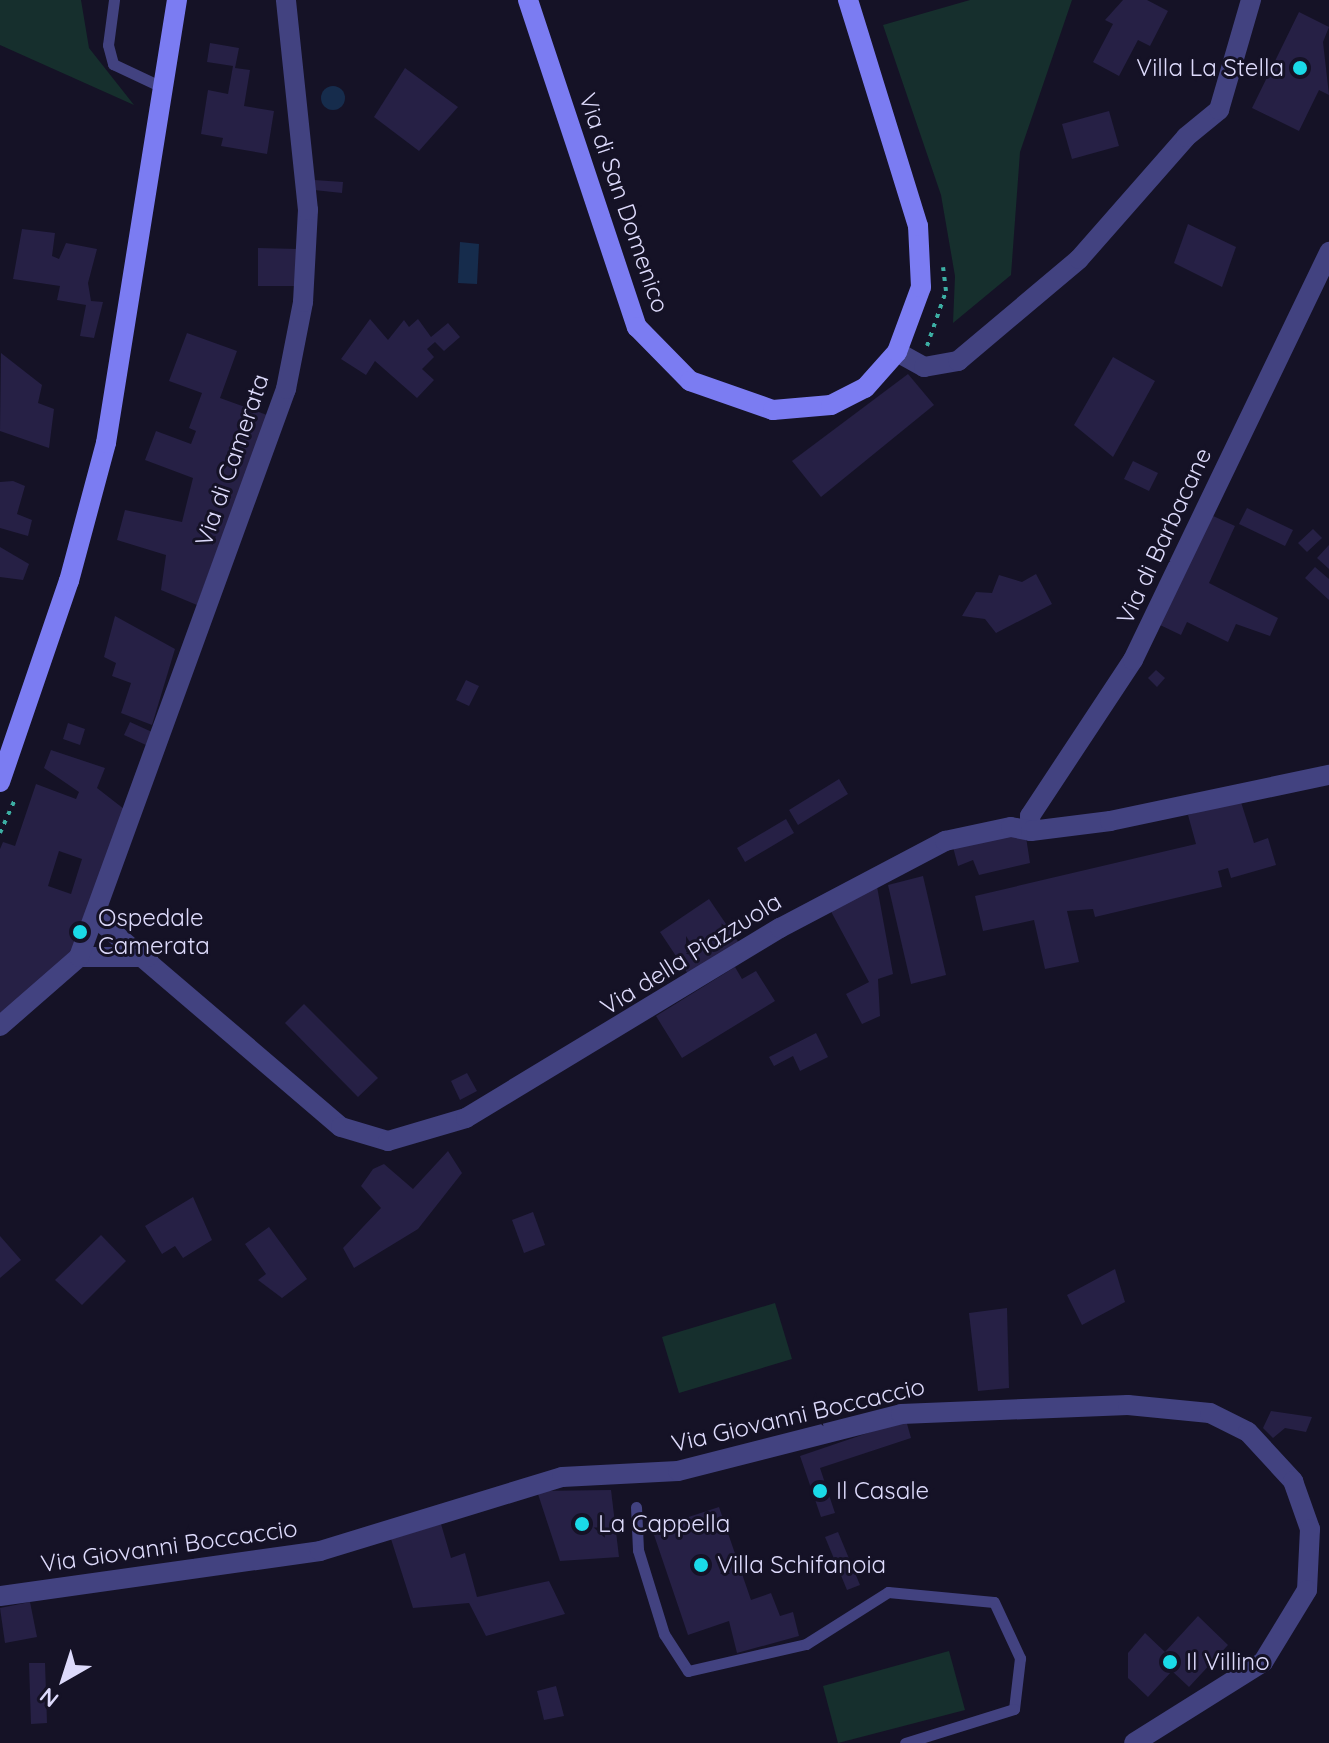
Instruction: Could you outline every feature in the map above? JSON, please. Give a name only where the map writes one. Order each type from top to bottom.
[{"type":"main road","points":[[0,782],[69,581],[106,443],[177,0]]},
{"type":"main road","name":"Via di San Domenico","points":[[528,0],[637,327],[661,359],[690,381],[773,410],[820,407],[855,395],[897,352],[917,304],[923,253],[848,0]]},
{"type":"street","name":"Via di Camerata","points":[[95,917],[295,348],[308,210],[286,0]]},
{"type":"street","points":[[897,352],[917,365],[958,361],[1079,259],[1186,137],[1209,124],[1228,91],[1251,0]]},
{"type":"street","name":"Via di Barbacane","points":[[1031,831],[1030,816],[1133,660],[1329,252]]},
{"type":"street","name":"Via della Piazzuola","points":[[95,917],[148,957],[341,1127],[365,1139],[412,1138],[466,1118],[573,1058],[896,864],[945,841],[1011,827],[1031,831],[1329,775]]},
{"type":"street","points":[[0,1026],[79,957],[95,917]]},
{"type":"street","points":[[79,957],[148,957]]},
{"type":"street","name":"Via Giovanni Boccaccio","points":[[0,1596],[320,1551],[562,1477],[678,1471],[901,1414],[1128,1405],[1210,1413],[1248,1432],[1293,1481],[1310,1529],[1307,1590],[1263,1662],[1134,1743]]},
{"type":"lane","points":[[114,0],[108,45],[113,64],[162,87]]},
{"type":"lane","points":[[636,1507],[638,1550],[664,1634],[688,1671],[806,1644],[888,1592],[994,1602],[1020,1658],[1014,1709],[905,1743]]},
{"type":"path","points":[[917,365],[938,326],[946,291],[942,260]]},
{"type":"green space","points":[[0,0],[81,0],[89,48],[134,105],[0,45]]},
{"type":"green space","points":[[970,0],[1072,0],[1020,152],[1011,275],[953,323],[955,276],[941,195],[883,25]]},
{"type":"green space","points":[[775,1303],[792,1359],[679,1393],[662,1337]]},
{"type":"green space","points":[[949,1651],[965,1710],[838,1743],[823,1686]]},
{"type":"water","points":[[333,86],[341,90],[345,98],[341,106],[333,110],[325,106],[321,98],[325,90]]},
{"type":"water","points":[[460,242],[479,244],[477,284],[458,283]]},
{"type":"building","points":[[1123,0],[1147,0],[1168,11],[1150,46],[1138,40],[1119,76],[1093,62],[1113,24],[1105,20]]},
{"type":"building","name":"Villa La Stella","points":[[1299,12],[1329,27],[1323,42],[1329,95],[1319,90],[1299,131],[1252,108]]},
{"type":"building","points":[[210,43],[239,48],[235,68],[250,70],[244,106],[274,111],[267,154],[221,146],[223,138],[201,134],[208,90],[228,94],[233,66],[207,62]]},
{"type":"building","points":[[405,68],[458,107],[419,151],[374,117]]},
{"type":"building","points":[[1109,111],[1119,146],[1072,159],[1062,124]]},
{"type":"building","points":[[314,180],[343,182],[342,193],[314,190]]},
{"type":"building","points":[[1188,224],[1236,247],[1222,287],[1174,263]]},
{"type":"building","points":[[22,229],[55,233],[52,256],[59,259],[66,243],[97,249],[88,283],[91,301],[103,302],[94,338],[80,336],[86,305],[57,300],[60,286],[13,279]]},
{"type":"building","points":[[258,248],[298,249],[298,286],[258,286]]},
{"type":"building","points":[[370,319],[388,340],[404,320],[409,327],[418,319],[431,337],[448,323],[460,337],[444,351],[435,342],[427,349],[434,357],[422,369],[434,380],[417,398],[375,361],[366,375],[341,359]]},
{"type":"building","points":[[187,333],[237,351],[220,398],[267,415],[197,605],[161,590],[166,555],[117,540],[125,510],[182,522],[193,478],[145,460],[156,431],[191,444],[196,431],[189,428],[202,393],[169,381]]},
{"type":"building","points":[[1,353],[42,385],[38,403],[54,409],[49,448],[0,431]]},
{"type":"building","points":[[1113,357],[1155,381],[1113,457],[1074,425]]},
{"type":"building","points":[[908,374],[934,405],[821,497],[792,461]]},
{"type":"building","points":[[1133,461],[1158,473],[1149,491],[1124,479]]},
{"type":"building","points":[[13,481],[25,486],[17,514],[32,520],[28,536],[0,528],[0,482]]},
{"type":"building","points":[[1247,508],[1293,530],[1285,546],[1239,524]]},
{"type":"building","points":[[1211,515],[1235,526],[1209,583],[1278,618],[1270,636],[1236,624],[1228,642],[1187,622],[1181,635],[1160,625]]},
{"type":"building","points":[[1313,529],[1322,538],[1307,552],[1298,543]]},
{"type":"building","points":[[1329,545],[1329,569],[1317,558]]},
{"type":"building","points":[[0,547],[29,564],[23,580],[0,577]]},
{"type":"building","points":[[1315,567],[1329,579],[1329,600],[1305,578]]},
{"type":"building","points":[[1036,574],[1052,604],[996,633],[985,619],[962,616],[976,592],[992,593],[999,575],[1022,582]]},
{"type":"building","points":[[115,616],[175,649],[152,725],[121,713],[131,683],[112,676],[116,663],[104,657]]},
{"type":"building","points":[[1156,670],[1165,678],[1157,687],[1148,678]]},
{"type":"building","points":[[466,680],[479,686],[469,706],[456,700]]},
{"type":"building","points":[[130,722],[152,732],[146,745],[124,735]]},
{"type":"building","points":[[68,723],[85,729],[80,745],[63,739]]},
{"type":"building","points":[[51,750],[105,768],[97,788],[124,809],[72,951],[0,1015],[0,849],[3,842],[15,846],[36,784],[76,799],[79,792],[44,768]],"holes":[[[59,851],[82,859],[71,894],[48,886]]]},
{"type":"building","points":[[839,779],[848,794],[798,825],[789,810]]},
{"type":"building","points":[[1240,799],[1254,843],[1268,838],[1276,865],[1231,878],[1228,868],[1218,871],[1222,887],[1095,917],[1093,909],[1067,911],[1079,962],[1045,969],[1034,920],[983,931],[975,896],[1196,844],[1188,815]]},
{"type":"building","points":[[786,819],[794,833],[745,862],[737,848]]},
{"type":"building","points":[[987,837],[1026,837],[1030,863],[979,875],[973,860],[958,866],[953,847]]},
{"type":"building","points":[[923,876],[946,975],[911,984],[888,885]]},
{"type":"building","points":[[876,881],[893,974],[878,979],[880,1016],[862,1024],[846,994],[869,982],[828,906]]},
{"type":"building","points":[[709,899],[739,943],[690,977],[660,932]]},
{"type":"building","points":[[735,967],[742,979],[756,971],[775,1001],[682,1058],[656,1016]]},
{"type":"building","points":[[304,1004],[378,1078],[358,1097],[285,1023]]},
{"type":"building","points":[[816,1033],[828,1057],[800,1071],[793,1056],[774,1066],[769,1057]]},
{"type":"building","points":[[467,1073],[477,1091],[460,1100],[451,1081]]},
{"type":"building","points":[[448,1151],[462,1173],[418,1229],[354,1268],[343,1248],[381,1208],[361,1186],[373,1169],[384,1164],[413,1189]]},
{"type":"building","points":[[193,1197],[212,1240],[183,1258],[175,1246],[162,1254],[145,1226]]},
{"type":"building","points":[[533,1212],[545,1245],[524,1253],[512,1220]]},
{"type":"building","points":[[269,1227],[307,1279],[282,1298],[258,1280],[266,1274],[245,1244]]},
{"type":"building","points":[[101,1235],[126,1261],[82,1305],[55,1280]]},
{"type":"building","points":[[0,1236],[21,1260],[0,1278]]},
{"type":"building","points":[[1115,1269],[1125,1302],[1082,1325],[1067,1295]]},
{"type":"building","points":[[1007,1308],[1009,1388],[978,1391],[969,1313]]},
{"type":"building","points":[[1271,1411],[1312,1417],[1306,1432],[1285,1428],[1273,1438],[1263,1428]]},
{"type":"building","name":"Il Casale","points":[[906,1420],[911,1438],[820,1468],[835,1513],[821,1517],[800,1456]]},
{"type":"building","name":"La Cappella","points":[[611,1490],[619,1557],[560,1561],[537,1491]]},
{"type":"building","name":"Villa Schifanoia","points":[[719,1507],[751,1600],[771,1593],[780,1616],[793,1612],[799,1636],[737,1653],[729,1621],[688,1635],[652,1529]]},
{"type":"building","points":[[441,1524],[451,1558],[465,1553],[477,1597],[549,1581],[565,1614],[486,1636],[469,1603],[413,1608],[391,1539]]},
{"type":"building","points":[[838,1532],[860,1585],[847,1590],[825,1537]]},
{"type":"building","points":[[30,1602],[37,1637],[5,1643],[0,1608]]},
{"type":"building","name":"Il Villino","points":[[1198,1616],[1228,1645],[1189,1687],[1172,1671],[1148,1697],[1128,1678],[1128,1653],[1145,1633],[1165,1652]]},
{"type":"building","points":[[29,1663],[45,1663],[47,1723],[31,1724]]},
{"type":"building","points":[[556,1686],[564,1716],[544,1720],[537,1691]]},
{"type":"place","name":"Villa La Stella","points":[[1300,68]]},
{"type":"place","name":"Ospedale Camerata","points":[[80,932]]},
{"type":"place","name":"Il Casale","points":[[820,1491]]},
{"type":"place","name":"La Cappella","points":[[582,1524]]},
{"type":"place","name":"Villa Schifanoia","points":[[701,1565]]},
{"type":"place","name":"Il Villino","points":[[1170,1662]]}]
